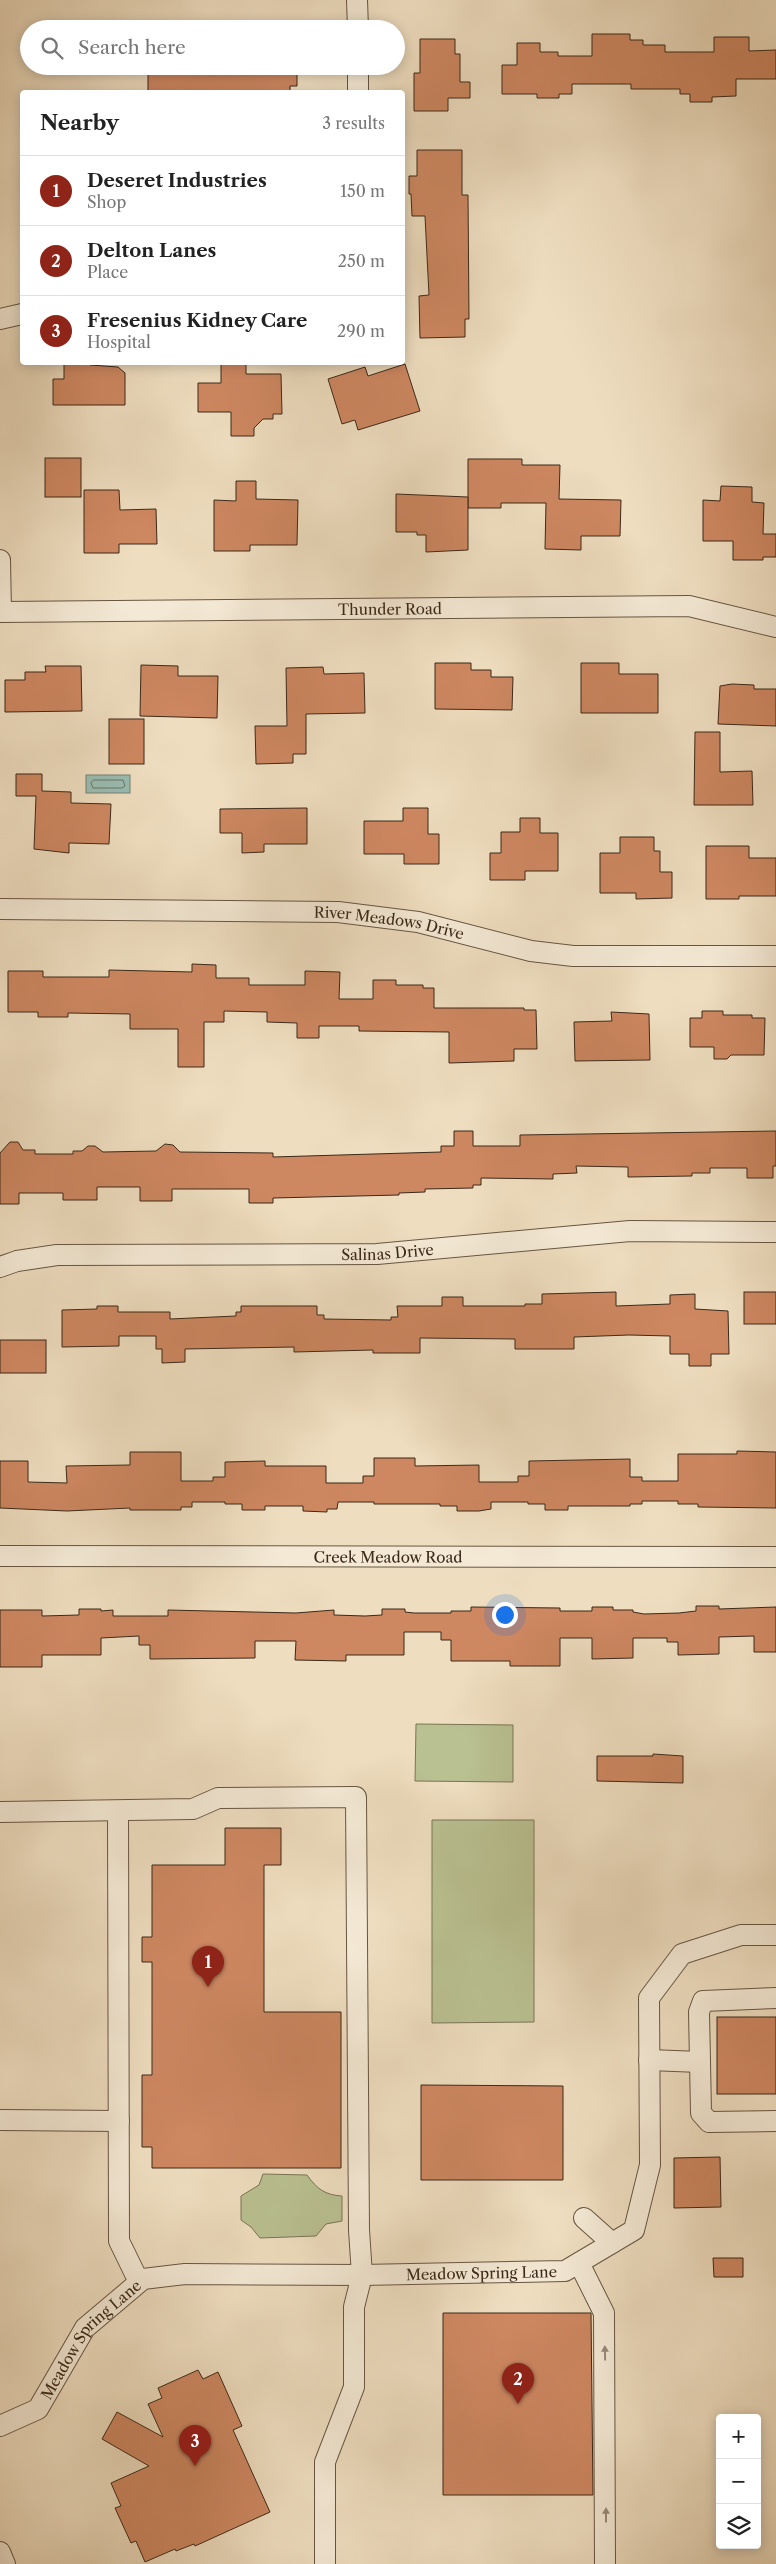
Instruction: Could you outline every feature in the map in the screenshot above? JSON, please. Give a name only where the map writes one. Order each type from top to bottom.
[{"type":"street","points":[[357,0],[358,20]]},
{"type":"street","points":[[358,75],[358,90]]},
{"type":"street","points":[[0,319],[20,314]]},
{"type":"street","points":[[0,560],[1,612]]},
{"type":"street","name":"Thunder Road","points":[[1,612],[689,606],[776,627]]},
{"type":"street","name":"River Meadows Drive","points":[[0,909],[338,912],[418,922],[531,951],[573,956],[776,956]]},
{"type":"street","name":"Salinas Drive","points":[[0,1267],[17,1261],[57,1255],[377,1254],[630,1231],[776,1232]]},
{"type":"street","name":"Creek Meadow Road","points":[[0,1556],[776,1557]]},
{"type":"street","points":[[0,1812],[193,1809],[218,1798],[356,1797],[358,2230],[362,2275],[354,2307],[354,2387],[325,2462],[325,2564]]},
{"type":"street","points":[[118,1811],[119,2241],[139,2282]]},
{"type":"street","name":"Meadow Spring Lane","points":[[0,2426],[38,2409],[85,2328],[143,2279],[184,2274],[362,2275],[565,2271],[634,2230],[650,2165],[649,1998],[682,1954],[741,1935],[776,1935]]},
{"type":"street","points":[[776,1998],[703,2001],[699,2012],[701,2113],[709,2122],[776,2121]]},
{"type":"street","points":[[649,2060],[700,2062]]},
{"type":"street","points":[[0,2120],[119,2121]]},
{"type":"street","points":[[584,2218],[612,2243]]},
{"type":"street","points":[[579,2263],[604,2313],[605,2564]]},
{"type":"street","points":[[0,2552],[5,2564]]},
{"type":"green space","points":[[416,1724],[513,1725],[513,1782],[415,1781]]},
{"type":"green space","points":[[432,1820],[534,1820],[534,2022],[432,2023]]},
{"type":"green space","points":[[263,2174],[307,2175],[322,2190],[342,2196],[342,2221],[326,2224],[316,2236],[260,2238],[251,2227],[241,2220],[241,2196],[259,2185]]},
{"type":"water","points":[[86,775],[130,775],[130,793],[86,793]]},
{"type":"building","points":[[592,34],[630,34],[630,40],[643,40],[643,45],[665,45],[665,52],[714,52],[714,37],[749,37],[749,51],[776,50],[776,79],[736,79],[736,96],[712,97],[712,102],[690,102],[690,94],[680,94],[680,89],[631,89],[631,84],[572,84],[572,94],[559,94],[559,98],[537,98],[537,94],[502,94],[502,65],[517,65],[517,43],[540,43],[540,52],[558,52],[558,56],[592,56]]},
{"type":"building","points":[[420,39],[455,39],[455,54],[460,54],[460,82],[470,82],[470,98],[448,98],[448,111],[414,111],[414,73],[420,73]]},
{"type":"building","points":[[148,75],[297,75],[297,86],[290,86],[290,90],[148,90]]},
{"type":"building","points":[[417,150],[462,150],[462,195],[468,195],[469,319],[465,319],[465,337],[420,338],[419,296],[429,295],[425,216],[412,216],[411,194],[409,194],[409,176],[417,176]]},
{"type":"building","points":[[405,364],[420,411],[358,430],[355,420],[342,424],[328,379],[365,367],[368,376]]},
{"type":"building","points":[[64,365],[118,367],[125,373],[125,405],[53,405],[53,379],[64,379]]},
{"type":"building","points":[[221,365],[246,365],[246,374],[281,374],[282,414],[273,414],[273,419],[263,419],[254,428],[254,436],[231,436],[231,412],[198,412],[198,383],[221,383]]},
{"type":"building","points":[[45,458],[81,458],[81,497],[45,497]]},
{"type":"building","points":[[468,459],[522,459],[522,465],[560,465],[559,499],[621,500],[620,536],[581,536],[581,550],[545,549],[546,503],[501,503],[501,508],[468,508]]},
{"type":"building","points":[[236,481],[256,481],[256,499],[298,500],[297,545],[250,545],[250,551],[214,551],[214,500],[236,501]]},
{"type":"building","points":[[721,486],[752,487],[752,502],[764,503],[763,534],[776,534],[776,557],[763,557],[763,560],[733,560],[733,541],[703,541],[703,500],[720,501]]},
{"type":"building","points":[[84,490],[119,490],[120,510],[156,509],[157,544],[119,544],[119,553],[84,553]]},
{"type":"building","points":[[396,494],[468,497],[468,550],[426,552],[426,535],[417,535],[417,532],[396,532]]},
{"type":"building","points":[[435,663],[471,663],[471,670],[491,670],[491,677],[513,677],[512,710],[435,709]]},
{"type":"building","points":[[581,663],[619,663],[619,674],[658,674],[658,713],[581,713]]},
{"type":"building","points":[[141,665],[178,666],[178,676],[218,676],[217,718],[140,716]]},
{"type":"building","points":[[45,666],[81,666],[82,711],[5,712],[5,680],[25,680],[25,672],[46,672]]},
{"type":"building","points":[[323,667],[324,674],[364,673],[365,713],[306,714],[306,754],[293,754],[293,763],[256,764],[255,726],[287,726],[286,668]]},
{"type":"building","points":[[732,684],[754,685],[754,689],[776,689],[776,726],[718,724],[720,686]]},
{"type":"building","points":[[109,719],[144,719],[144,764],[109,764]]},
{"type":"building","points":[[695,732],[720,732],[720,772],[752,771],[753,805],[694,805]]},
{"type":"building","points":[[16,774],[42,774],[42,791],[71,792],[71,803],[111,804],[109,844],[69,843],[69,853],[34,849],[36,796],[16,796]]},
{"type":"building","points":[[307,808],[307,844],[264,844],[264,852],[242,853],[242,833],[220,833],[220,809]]},
{"type":"building","points":[[403,808],[428,808],[428,834],[439,834],[439,864],[404,864],[404,854],[364,854],[364,821],[403,821]]},
{"type":"building","points":[[520,818],[540,818],[540,833],[558,833],[558,871],[525,871],[525,880],[490,880],[490,853],[501,853],[501,832],[520,832]]},
{"type":"building","points":[[620,837],[654,837],[654,851],[660,851],[660,872],[672,872],[672,898],[636,899],[636,893],[600,893],[600,853],[620,853]]},
{"type":"building","points":[[706,846],[749,846],[749,858],[776,858],[776,896],[739,896],[739,899],[706,899]]},
{"type":"building","points":[[192,964],[216,965],[216,978],[249,978],[249,985],[305,985],[305,971],[340,972],[339,999],[373,999],[373,980],[396,980],[396,985],[423,985],[423,988],[434,988],[434,1008],[524,1008],[524,1010],[536,1010],[537,1049],[514,1049],[514,1061],[449,1063],[449,1032],[359,1031],[359,1026],[319,1026],[319,1038],[297,1038],[297,1023],[267,1022],[267,1012],[224,1011],[224,1022],[204,1022],[204,1067],[178,1067],[178,1029],[130,1029],[130,1014],[68,1013],[68,1017],[38,1017],[38,1012],[8,1012],[8,971],[43,971],[43,977],[109,977],[109,970],[192,972]]},
{"type":"building","points":[[702,1011],[723,1011],[723,1015],[752,1015],[752,1018],[765,1018],[764,1055],[731,1055],[727,1059],[714,1059],[714,1047],[690,1047],[690,1018],[702,1018]]},
{"type":"building","points":[[611,1012],[649,1014],[650,1060],[575,1061],[574,1022],[612,1021]]},
{"type":"building","points":[[454,1131],[473,1131],[473,1146],[520,1146],[520,1135],[776,1131],[776,1166],[773,1166],[773,1178],[747,1178],[747,1168],[710,1168],[710,1173],[692,1173],[692,1176],[628,1177],[628,1167],[576,1166],[577,1173],[553,1174],[553,1179],[481,1178],[481,1185],[473,1185],[473,1188],[425,1189],[425,1192],[399,1193],[399,1195],[273,1198],[273,1203],[249,1203],[249,1189],[172,1189],[172,1201],[140,1201],[140,1187],[97,1187],[97,1200],[63,1200],[63,1193],[19,1193],[19,1204],[0,1204],[0,1153],[10,1142],[18,1142],[23,1150],[35,1150],[35,1154],[73,1154],[73,1151],[82,1151],[88,1146],[95,1146],[103,1152],[156,1151],[165,1144],[173,1145],[180,1152],[273,1153],[273,1157],[441,1152],[441,1146],[454,1146]]},
{"type":"building","points":[[616,1292],[616,1306],[670,1304],[670,1295],[695,1294],[695,1309],[728,1311],[729,1354],[711,1354],[711,1366],[689,1366],[689,1354],[670,1354],[670,1336],[629,1335],[574,1337],[574,1349],[515,1349],[515,1339],[420,1338],[420,1353],[373,1353],[373,1350],[294,1352],[294,1347],[185,1349],[185,1362],[162,1363],[162,1349],[156,1349],[156,1336],[119,1336],[119,1346],[62,1347],[62,1310],[97,1309],[97,1306],[118,1306],[118,1312],[170,1312],[170,1319],[236,1316],[236,1312],[241,1312],[241,1306],[317,1306],[317,1315],[324,1315],[324,1319],[391,1320],[391,1317],[398,1317],[397,1306],[442,1306],[442,1297],[463,1297],[463,1306],[525,1306],[525,1304],[542,1304],[542,1294]]},
{"type":"building","points":[[744,1292],[776,1292],[776,1324],[744,1324]]},
{"type":"building","points":[[0,1340],[46,1340],[46,1373],[0,1373]]},
{"type":"building","points":[[737,1451],[776,1452],[776,1508],[698,1507],[698,1504],[678,1504],[678,1501],[642,1501],[642,1504],[630,1504],[630,1506],[568,1506],[568,1510],[545,1510],[545,1504],[528,1504],[528,1502],[491,1502],[491,1509],[479,1511],[457,1511],[457,1506],[440,1506],[440,1504],[374,1504],[374,1502],[338,1502],[337,1509],[327,1509],[327,1512],[303,1511],[303,1506],[265,1506],[265,1510],[242,1510],[242,1504],[225,1504],[225,1502],[192,1502],[192,1507],[181,1507],[181,1510],[130,1510],[130,1508],[67,1511],[0,1508],[0,1461],[28,1461],[28,1482],[67,1483],[66,1466],[130,1465],[130,1452],[181,1452],[181,1481],[213,1481],[213,1477],[225,1477],[225,1462],[265,1461],[265,1466],[326,1466],[326,1483],[363,1483],[363,1476],[374,1476],[374,1458],[415,1458],[415,1466],[479,1465],[479,1482],[518,1482],[518,1476],[529,1476],[529,1461],[630,1459],[630,1477],[642,1477],[642,1481],[678,1481],[678,1454],[737,1454]]},
{"type":"building","points":[[696,1606],[719,1606],[719,1609],[776,1607],[776,1652],[754,1652],[754,1636],[719,1637],[719,1654],[678,1655],[678,1642],[667,1642],[667,1638],[633,1638],[633,1658],[592,1659],[592,1638],[560,1638],[560,1666],[510,1666],[510,1661],[451,1661],[451,1640],[441,1640],[441,1632],[404,1632],[404,1655],[346,1655],[346,1661],[295,1660],[296,1641],[255,1641],[255,1658],[150,1659],[150,1645],[139,1645],[139,1636],[101,1638],[101,1655],[42,1655],[42,1667],[0,1667],[0,1610],[42,1610],[42,1616],[79,1615],[79,1609],[101,1609],[101,1611],[113,1610],[113,1616],[168,1616],[168,1610],[296,1613],[334,1610],[334,1615],[365,1616],[382,1615],[382,1609],[405,1609],[405,1612],[414,1613],[451,1613],[451,1611],[471,1611],[471,1607],[560,1608],[560,1611],[592,1611],[592,1607],[613,1607],[613,1610],[633,1610],[633,1612],[644,1614],[679,1613],[696,1611]]},
{"type":"building","points":[[653,1754],[683,1756],[683,1783],[597,1781],[597,1756],[653,1756]]},
{"type":"building","points":[[225,1828],[281,1828],[281,1865],[264,1865],[264,2012],[341,2012],[341,2168],[152,2168],[152,2147],[142,2147],[142,2075],[152,2075],[152,1962],[142,1962],[142,1937],[152,1937],[152,1865],[225,1865]]},
{"type":"building","points":[[717,2017],[776,2017],[776,2094],[717,2094]]},
{"type":"building","points":[[421,2085],[563,2086],[563,2180],[421,2180]]},
{"type":"building","points":[[720,2157],[721,2207],[674,2208],[674,2158]]},
{"type":"building","points":[[713,2258],[743,2258],[743,2277],[714,2277]]},
{"type":"building","points":[[443,2313],[591,2313],[593,2495],[443,2495]]},
{"type":"building","points":[[198,2370],[203,2379],[218,2372],[242,2426],[233,2430],[270,2512],[195,2546],[194,2544],[176,2551],[175,2549],[145,2562],[136,2541],[131,2543],[115,2508],[121,2506],[111,2483],[149,2466],[102,2439],[117,2412],[163,2437],[148,2404],[162,2398],[158,2388]]},
{"type":"place","name":"Deseret Industries","points":[[208,1987]]},
{"type":"place","name":"Delton Lanes","points":[[518,2404]]},
{"type":"place","name":"Fresenius Kidney Care","points":[[195,2466]]}]
